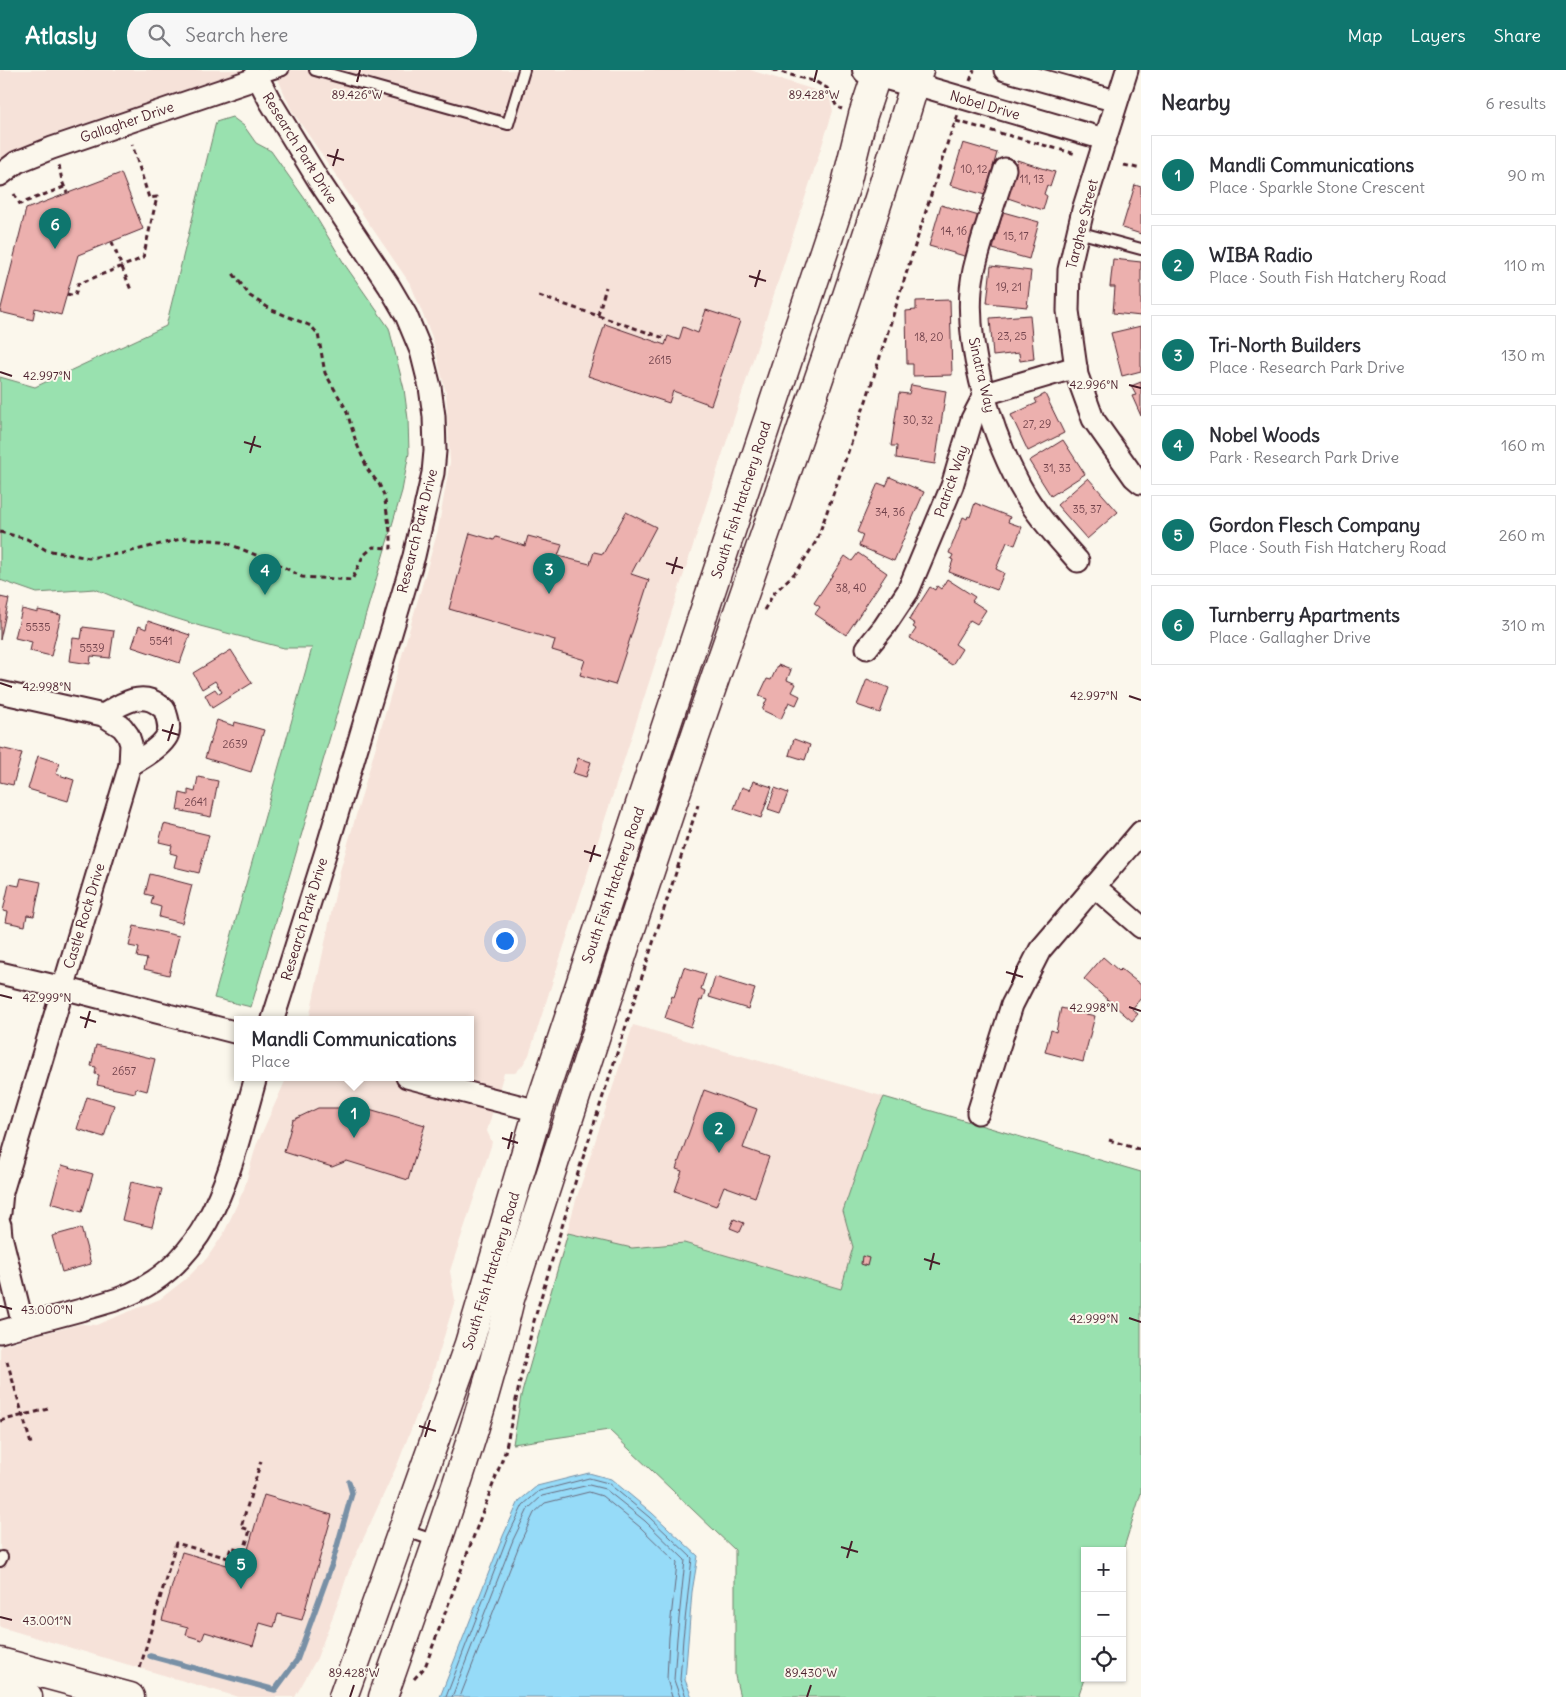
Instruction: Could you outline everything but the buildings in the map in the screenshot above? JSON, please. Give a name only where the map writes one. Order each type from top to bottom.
[{"type":"main road","name":"South Fish Hatchery Road","points":[[342,1697],[470,1344],[538,1111],[845,188],[873,71]]},
{"type":"main road","name":"South Fish Hatchery Road","points":[[384,1697],[462,1468],[497,1354],[510,1299],[646,880],[842,307],[917,77]]},
{"type":"main road","points":[[0,1662],[130,1697]]},
{"type":"main road","points":[[0,1689],[28,1697]]},
{"type":"street","points":[[1005,70],[1116,101]]},
{"type":"street","name":"Targhee Street","points":[[1127,70],[1104,139],[1078,232],[1069,270],[1068,311],[1077,375],[1093,419],[1141,483]]},
{"type":"street","name":"Nobel Drive","points":[[873,71],[917,77],[1104,139]]},
{"type":"street","name":"Gallagher Drive","points":[[0,175],[17,162],[52,148],[257,74]]},
{"type":"street","name":"Research Park Drive","points":[[257,74],[270,100],[314,173],[389,286],[406,315],[421,352],[430,387],[434,416],[435,451],[433,473],[414,556],[327,848],[274,1016]]},
{"type":"street","name":"Sinatra Way","points":[[1005,169],[974,271],[970,308],[973,345],[996,436],[1020,486],[1041,518],[1078,561]]},
{"type":"street","points":[[985,394],[1076,367]]},
{"type":"street","name":"Patrick Way","points":[[868,648],[908,591],[952,486],[972,419],[985,394]]},
{"type":"street","points":[[0,692],[103,715],[125,702],[139,698],[154,701],[165,710],[169,722],[167,736],[154,750],[130,765]]},
{"type":"street","name":"Castle Rock Drive","points":[[0,1213],[2,1192],[130,765],[131,744],[128,735],[122,728],[103,715]]},
{"type":"street","points":[[978,1113],[1012,1005],[1040,950],[1141,832]]},
{"type":"street","points":[[1094,886],[1141,927]]},
{"type":"street","points":[[0,973],[234,1032]]},
{"type":"street","points":[[0,1332],[118,1299],[144,1287],[166,1273],[188,1252],[206,1225],[220,1196],[255,1081]]},
{"type":"street","points":[[422,1081],[538,1111]]},
{"type":"street","points":[[0,1225],[23,1325]]},
{"type":"lane","points":[[257,74],[283,70]]},
{"type":"lane","points":[[315,70],[508,124],[524,70]]},
{"type":"lane","points":[[1078,232],[1141,249]]},
{"type":"lane","points":[[403,1530],[437,1542]]},
{"type":"path","points":[[773,70],[816,82],[827,88],[837,108],[843,109]]},
{"type":"path","points":[[971,77],[974,70]]},
{"type":"path","points":[[761,616],[774,593],[797,571],[817,540],[866,398],[956,121],[1076,154]]},
{"type":"path","points":[[67,294],[76,296],[78,284],[143,258],[157,197],[148,198],[132,144]]},
{"type":"path","points":[[57,157],[67,193]]},
{"type":"path","points":[[1124,165],[1141,169]]},
{"type":"path","points":[[14,194],[20,204],[64,187]]},
{"type":"path","points":[[112,242],[131,290]]},
{"type":"path","points":[[0,532],[27,539],[46,550],[89,558],[124,553],[185,538],[222,541],[280,565],[302,577],[352,580],[363,556],[373,547],[391,548],[384,495],[379,484],[368,470],[356,442],[346,409],[325,372],[318,334],[311,326],[272,310],[250,296],[232,272]]},
{"type":"path","points":[[598,315],[606,287]]},
{"type":"path","points":[[539,296],[667,339]]},
{"type":"path","points":[[411,1682],[424,1667],[505,1452],[534,1321],[577,1176],[698,803]]},
{"type":"path","points":[[1109,1140],[1141,1150]]},
{"type":"path","points":[[8,1361],[31,1444]]},
{"type":"path","points":[[0,1421],[48,1409]]},
{"type":"path","points":[[140,1668],[176,1544],[228,1558],[231,1547],[244,1551],[250,1530],[241,1527],[260,1461]]},
{"type":"shaded area","points":[[0,70],[243,70],[54,134],[13,151],[0,160]]},
{"type":"shaded area","points":[[274,70],[750,70],[815,90],[828,97],[833,111],[529,1055],[515,1073],[504,1073],[487,1131],[492,1142],[491,1146],[450,1271],[455,1300],[433,1373],[398,1463],[349,1570],[317,1658],[295,1697],[238,1697],[0,1627],[0,1346],[81,1324],[96,1325],[160,1299],[187,1278],[207,1258],[224,1233],[244,1189],[256,1146],[285,1081],[474,1081],[474,1016],[310,1016],[340,871],[438,530],[450,462],[446,393],[432,337],[411,285],[292,111]]},
{"type":"shaded area","points":[[633,1025],[1141,1172],[1141,1493],[1124,1547],[1081,1547],[1081,1682],[1083,1682],[1078,1697],[740,1697],[735,1676],[735,1550],[609,1430],[521,1396],[576,1200]]},
{"type":"green space","points":[[232,117],[244,126],[256,143],[271,151],[307,202],[345,265],[389,328],[404,389],[408,419],[409,453],[402,491],[251,1007],[214,998],[312,648],[284,648],[200,626],[133,605],[95,589],[37,593],[0,580],[0,377],[35,387],[166,326],[216,122]]},
{"type":"green space","points":[[884,1097],[1141,1172],[1141,1493],[1124,1547],[1081,1547],[1081,1682],[1083,1682],[1078,1697],[740,1697],[735,1676],[735,1550],[609,1430],[513,1444],[521,1396],[568,1233],[632,1248],[684,1243],[841,1289],[853,1247],[843,1211],[877,1112]]},
{"type":"water","points":[[589,1473],[611,1479],[652,1513],[698,1556],[692,1592],[685,1680],[692,1697],[440,1697],[503,1536],[519,1501],[537,1486]]},
{"type":"waterway","points":[[150,1656],[275,1690],[297,1660],[332,1564],[352,1493],[349,1482]]},
{"type":"place","name":"Turnberry Apartments","points":[[55,249]]},
{"type":"place","name":"Tri-North Builders","points":[[549,594]]},
{"type":"place","name":"Nobel Woods","points":[[265,595]]},
{"type":"place","name":"Mandli Communications","points":[[354,1138]]},
{"type":"place","name":"WIBA Radio","points":[[719,1153]]},
{"type":"place","name":"Gordon Flesch Company","points":[[241,1589]]}]
